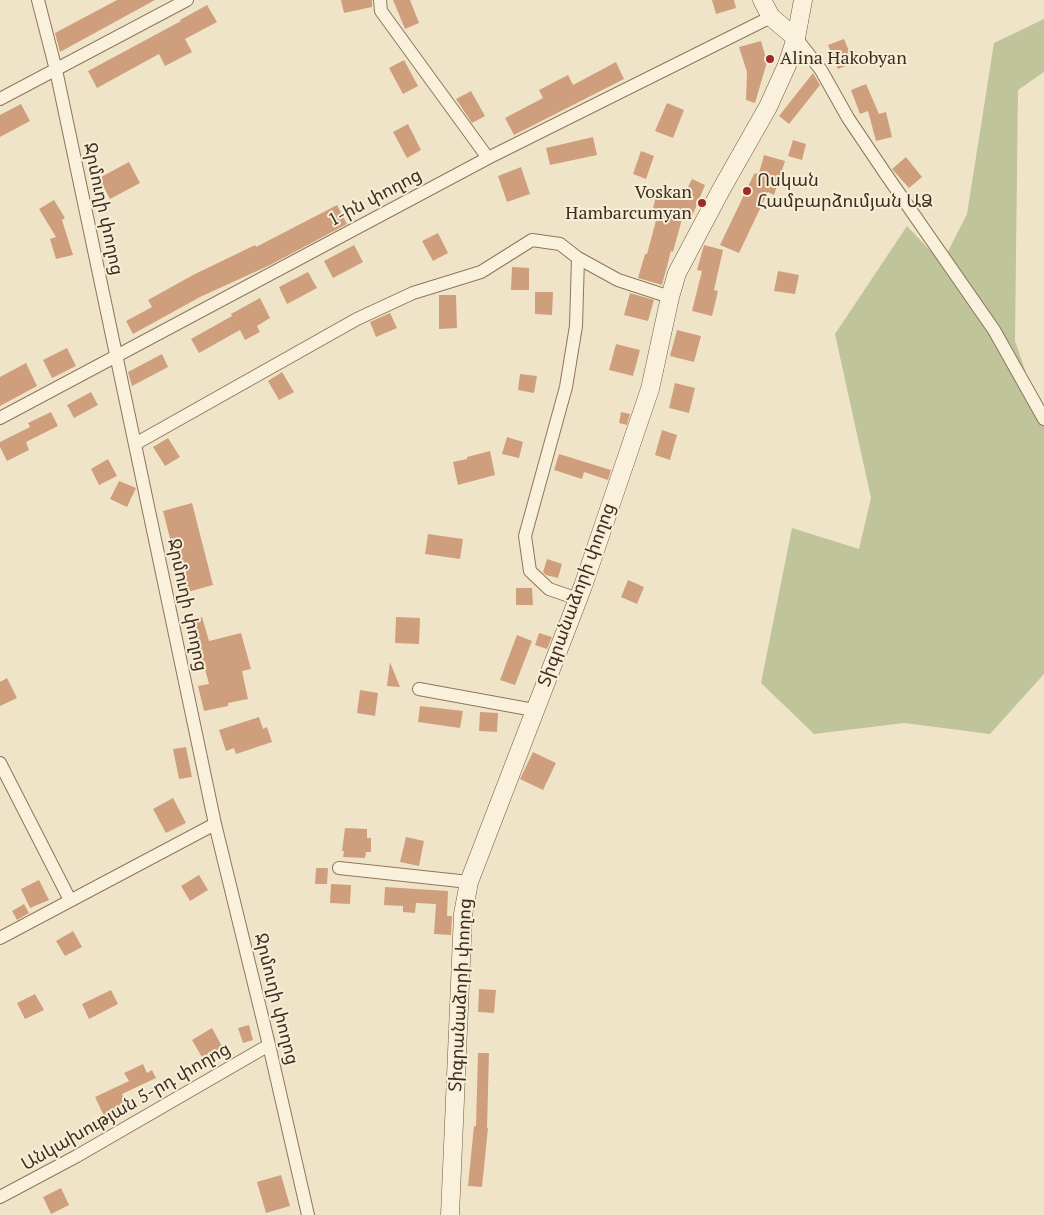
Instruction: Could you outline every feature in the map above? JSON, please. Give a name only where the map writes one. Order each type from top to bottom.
[{"type":"main road","points":[[762,0],[771,17],[796,38]]},
{"type":"main road","name":"Տիգրանաձորի փողոց","points":[[450,1215],[462,914],[469,882],[578,599],[650,389],[670,297],[677,274],[722,188],[768,107],[796,38],[804,0]]},
{"type":"street","name":"Ջրմուղի փողոց","points":[[38,0],[56,70],[215,824],[270,1045],[308,1215]]},
{"type":"street","points":[[0,99],[187,0]]},
{"type":"street","points":[[380,0],[381,11],[488,158]]},
{"type":"street","name":"1-ին փողոց","points":[[0,418],[488,158],[771,17]]},
{"type":"street","points":[[796,38],[821,70],[848,118],[994,330],[1044,419]]},
{"type":"street","points":[[135,444],[357,320],[412,293],[481,272],[532,240],[560,244],[578,258],[618,280],[670,297]]},
{"type":"street","points":[[578,258],[576,326],[566,387],[525,536],[530,572],[549,589],[578,599]]},
{"type":"street","points":[[419,688],[534,710]]},
{"type":"street","points":[[0,763],[70,900]]},
{"type":"street","points":[[0,938],[215,824]]},
{"type":"street","points":[[339,868],[469,882]]},
{"type":"street","name":"Անկախության 5-րդ փողոց","points":[[0,1197],[77,1156],[270,1045]]},
{"type":"green space","points":[[1044,19],[1044,72],[1018,90],[1015,341],[1044,425],[1044,674],[990,734],[904,723],[814,734],[761,683],[792,528],[859,549],[871,498],[835,334],[907,226],[942,263],[967,214],[994,43]]},
{"type":"building","points":[[117,0],[155,0],[60,52],[55,33]]},
{"type":"building","points":[[341,0],[372,0],[372,7],[344,13]]},
{"type":"building","points":[[393,0],[410,0],[419,23],[405,29]]},
{"type":"building","points":[[712,0],[734,0],[736,8],[716,14]]},
{"type":"building","points":[[207,5],[217,22],[185,39],[192,52],[165,66],[159,54],[97,88],[88,71]]},
{"type":"building","points":[[844,39],[854,63],[838,69],[828,45]]},
{"type":"building","points":[[761,41],[767,62],[755,103],[746,100],[747,72],[739,47]]},
{"type":"building","points":[[404,60],[418,86],[403,94],[389,68]]},
{"type":"building","points":[[616,62],[624,79],[514,135],[505,118],[543,98],[539,90],[568,75],[573,85]]},
{"type":"building","points":[[813,73],[820,85],[789,124],[779,116]]},
{"type":"building","points":[[866,84],[879,114],[886,112],[892,137],[876,141],[868,111],[860,114],[851,90]]},
{"type":"building","points":[[471,91],[485,116],[472,123],[456,99]]},
{"type":"building","points":[[667,103],[684,110],[673,138],[655,131]]},
{"type":"building","points":[[21,104],[30,121],[0,137],[0,115]]},
{"type":"building","points":[[408,124],[421,150],[407,158],[393,132]]},
{"type":"building","points":[[593,137],[597,155],[550,165],[546,148]]},
{"type":"building","points":[[793,140],[806,144],[802,160],[788,156]]},
{"type":"building","points":[[641,151],[654,156],[646,179],[633,174]]},
{"type":"building","points":[[764,155],[785,161],[774,195],[768,192],[739,253],[720,245],[754,174],[759,173]]},
{"type":"building","points":[[906,157],[922,177],[909,188],[892,169]]},
{"type":"building","points":[[129,162],[140,183],[110,199],[99,178]]},
{"type":"building","points":[[521,167],[530,194],[507,202],[498,176]]},
{"type":"building","points":[[692,179],[705,185],[690,221],[682,219],[662,285],[638,278],[645,254],[647,254],[658,213],[652,212],[658,188],[684,195]]},
{"type":"building","points":[[54,200],[65,218],[62,220],[73,255],[56,259],[50,239],[56,237],[39,209]]},
{"type":"building","points":[[337,205],[347,224],[270,265],[200,297],[133,334],[126,321],[152,307],[148,300],[193,275],[255,245],[256,247]]},
{"type":"building","points":[[438,233],[448,253],[433,261],[422,241]]},
{"type":"building","points":[[354,245],[363,262],[333,278],[324,261]]},
{"type":"building","points":[[704,245],[723,250],[714,290],[718,291],[712,316],[692,311],[702,271],[697,270]]},
{"type":"building","points":[[512,267],[529,268],[529,290],[511,290]]},
{"type":"building","points":[[778,271],[799,275],[795,294],[774,291]]},
{"type":"building","points":[[308,272],[317,288],[287,304],[279,287]]},
{"type":"building","points":[[535,292],[553,292],[552,315],[535,314]]},
{"type":"building","points":[[630,293],[654,300],[648,321],[624,315]]},
{"type":"building","points":[[439,295],[456,295],[457,328],[439,329]]},
{"type":"building","points":[[260,298],[270,318],[257,326],[260,332],[245,340],[240,330],[199,353],[191,339]]},
{"type":"building","points":[[390,313],[397,328],[376,337],[370,322]]},
{"type":"building","points":[[677,330],[701,336],[694,362],[670,356]]},
{"type":"building","points":[[616,344],[640,350],[633,376],[609,370]]},
{"type":"building","points":[[67,348],[76,366],[52,378],[43,360]]},
{"type":"building","points":[[162,354],[168,367],[132,386],[128,372]]},
{"type":"building","points":[[26,363],[37,386],[0,406],[0,377]]},
{"type":"building","points":[[282,372],[294,392],[279,400],[268,381]]},
{"type":"building","points":[[520,374],[537,376],[534,393],[518,390]]},
{"type":"building","points":[[675,383],[695,388],[689,413],[669,408]]},
{"type":"building","points":[[91,392],[98,405],[74,418],[67,405]]},
{"type":"building","points":[[51,412],[58,426],[26,442],[29,450],[7,461],[0,447],[0,442],[30,427],[28,423]]},
{"type":"building","points":[[621,412],[630,414],[627,425],[619,423]]},
{"type":"building","points":[[662,430],[677,435],[670,460],[655,455]]},
{"type":"building","points":[[507,437],[523,442],[519,458],[502,454]]},
{"type":"building","points":[[168,438],[180,457],[165,466],[153,447]]},
{"type":"building","points":[[490,451],[495,475],[458,485],[453,462]]},
{"type":"building","points":[[559,454],[611,470],[608,480],[584,472],[582,479],[554,470]]},
{"type":"building","points":[[108,459],[117,476],[99,485],[91,469]]},
{"type":"building","points":[[119,481],[136,488],[127,507],[110,499]]},
{"type":"building","points":[[192,503],[213,585],[184,593],[163,511]]},
{"type":"building","points":[[428,534],[463,539],[460,559],[425,554]]},
{"type":"building","points":[[547,559],[562,564],[558,578],[546,575],[543,572]]},
{"type":"building","points":[[628,580],[644,587],[637,604],[621,597]]},
{"type":"building","points":[[516,588],[532,588],[533,605],[516,605]]},
{"type":"building","points":[[202,617],[209,641],[241,633],[251,669],[242,671],[248,699],[204,711],[198,686],[209,684],[192,620]]},
{"type":"building","points":[[396,617],[420,618],[419,644],[395,643]]},
{"type":"building","points":[[539,633],[552,637],[547,649],[535,645]]},
{"type":"building","points":[[517,635],[532,641],[515,685],[500,680]]},
{"type":"building","points":[[390,662],[400,687],[387,686]]},
{"type":"building","points":[[7,678],[17,698],[0,706],[0,682]]},
{"type":"building","points":[[360,690],[378,693],[375,716],[357,713]]},
{"type":"building","points":[[420,706],[463,711],[460,728],[418,722]]},
{"type":"building","points":[[480,712],[498,713],[497,732],[479,731]]},
{"type":"building","points":[[259,717],[263,729],[267,727],[272,742],[236,754],[234,748],[226,751],[219,730]]},
{"type":"building","points":[[186,747],[192,777],[179,779],[173,749]]},
{"type":"building","points":[[533,752],[556,763],[543,790],[520,779]]},
{"type":"building","points":[[173,798],[186,823],[166,833],[153,809]]},
{"type":"building","points":[[345,828],[367,829],[367,838],[371,838],[371,852],[366,852],[365,858],[343,857]]},
{"type":"building","points":[[406,837],[424,841],[419,866],[400,862]]},
{"type":"building","points":[[316,868],[328,868],[327,884],[315,884]]},
{"type":"building","points":[[199,875],[208,890],[190,901],[181,886]]},
{"type":"building","points":[[39,880],[49,900],[30,908],[21,889]]},
{"type":"building","points":[[331,884],[351,885],[350,904],[330,903]]},
{"type":"building","points":[[385,887],[448,891],[447,916],[452,916],[451,935],[434,934],[436,904],[416,903],[415,913],[403,912],[403,906],[384,905]]},
{"type":"building","points":[[24,904],[29,913],[17,920],[12,911]]},
{"type":"building","points":[[73,931],[82,947],[65,956],[56,941]]},
{"type":"building","points":[[479,989],[496,990],[494,1013],[478,1012]]},
{"type":"building","points":[[111,990],[118,1004],[89,1019],[82,1004]]},
{"type":"building","points":[[35,994],[44,1010],[25,1019],[17,1003]]},
{"type":"building","points":[[249,1025],[253,1040],[243,1043],[238,1028]]},
{"type":"building","points":[[212,1028],[223,1048],[203,1059],[192,1040]]},
{"type":"building","points":[[478,1053],[489,1053],[488,1128],[482,1187],[468,1186],[474,1126],[476,1126]]},
{"type":"building","points":[[143,1064],[147,1073],[152,1070],[156,1078],[122,1094],[129,1110],[106,1120],[95,1097],[129,1081],[124,1073]]},
{"type":"building","points":[[281,1175],[290,1206],[266,1213],[257,1182]]},
{"type":"building","points":[[61,1188],[69,1205],[51,1214],[43,1197]]},
{"type":"place","name":"Alina Hakobyan","points":[[770,59]]},
{"type":"place","name":"Ոսկան Համբարձումյան ԱՁ","points":[[747,191]]},
{"type":"place","name":"Voskan Hambarcumyan","points":[[702,203]]}]
